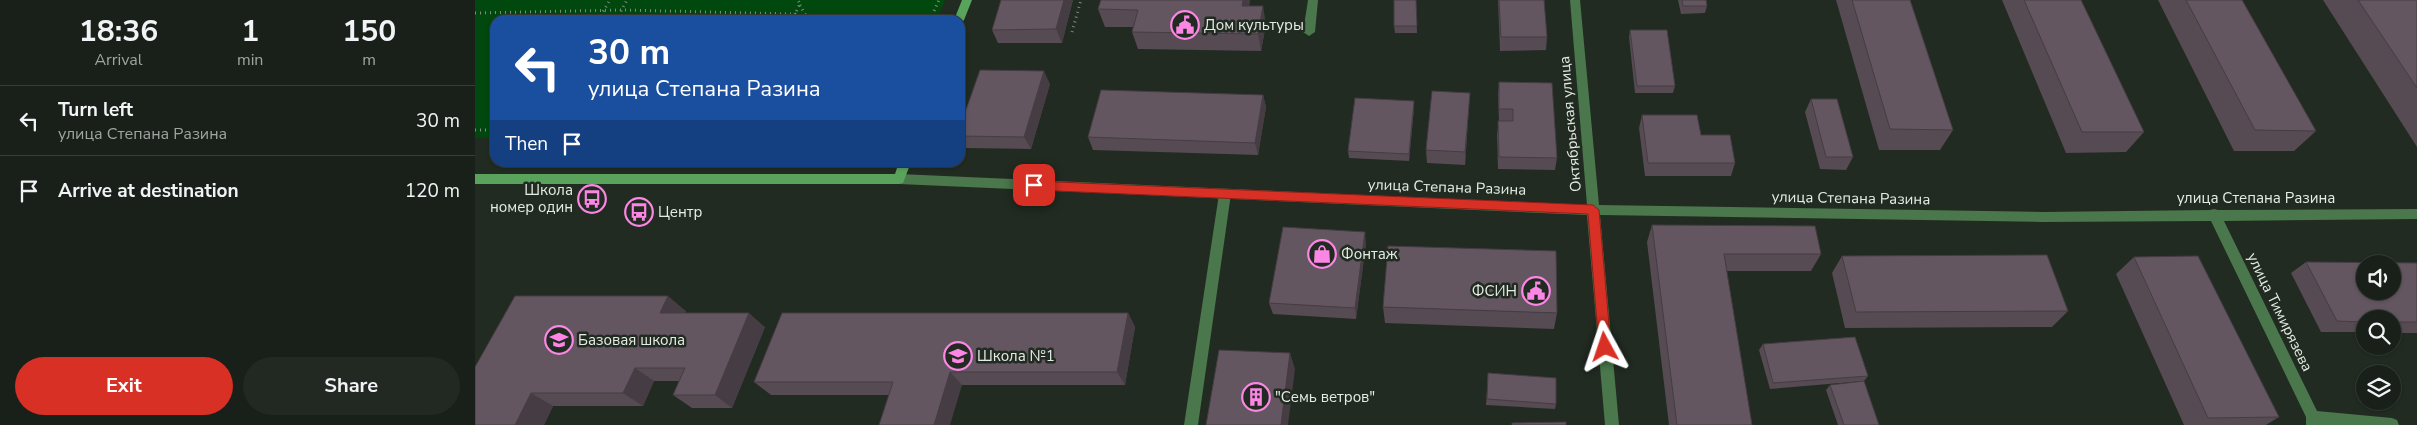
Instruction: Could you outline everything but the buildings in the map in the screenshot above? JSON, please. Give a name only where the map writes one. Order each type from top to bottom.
[{"type":"main road","points":[[961,15],[967,0]]},
{"type":"main road","points":[[899,179],[903,167]]},
{"type":"main road","name":"улица Степана Разина","points":[[475,179],[899,179]]},
{"type":"street","points":[[1309,32],[1313,0]]},
{"type":"street","name":"Октябрьская улица","points":[[1575,0],[1612,425]]},
{"type":"street","name":"улица Степана Разина","points":[[899,179],[1593,210],[2043,217],[2214,214],[2417,214]]},
{"type":"street","points":[[1191,425],[1225,194]]},
{"type":"street","name":"улица Тимирязева","points":[[2214,214],[2313,421]]},
{"type":"street","points":[[2313,421],[2391,425]]},
{"type":"path","points":[[601,15],[610,0]]},
{"type":"path","points":[[619,15],[627,0]]},
{"type":"path","points":[[798,0],[806,15]]},
{"type":"path","points":[[932,15],[939,0]]},
{"type":"path","points":[[1072,32],[1081,0]]},
{"type":"path","points":[[475,13],[603,12],[622,10],[795,14],[800,4]]},
{"type":"path","points":[[475,130],[490,130]]},
{"type":"green space","points":[[475,0],[945,0],[939,15],[490,15],[490,138],[475,138]]},
{"type":"place","name":"Дом культуры","points":[[1185,25]]},
{"type":"place","name":"Школа номер один","points":[[592,199]]},
{"type":"place","name":"Центр","points":[[639,212]]},
{"type":"place","name":"Фонтаж","points":[[1322,254]]},
{"type":"place","name":"ФСИН","points":[[1536,291]]},
{"type":"place","name":"Базовая школа","points":[[559,340]]},
{"type":"place","name":"Школа №1","points":[[958,356]]},
{"type":"place","name":"\"Семь ветров\"","points":[[1256,397]]},
{"type":"route","points":[[1034,185],[1593,210],[1605,347]]}]
